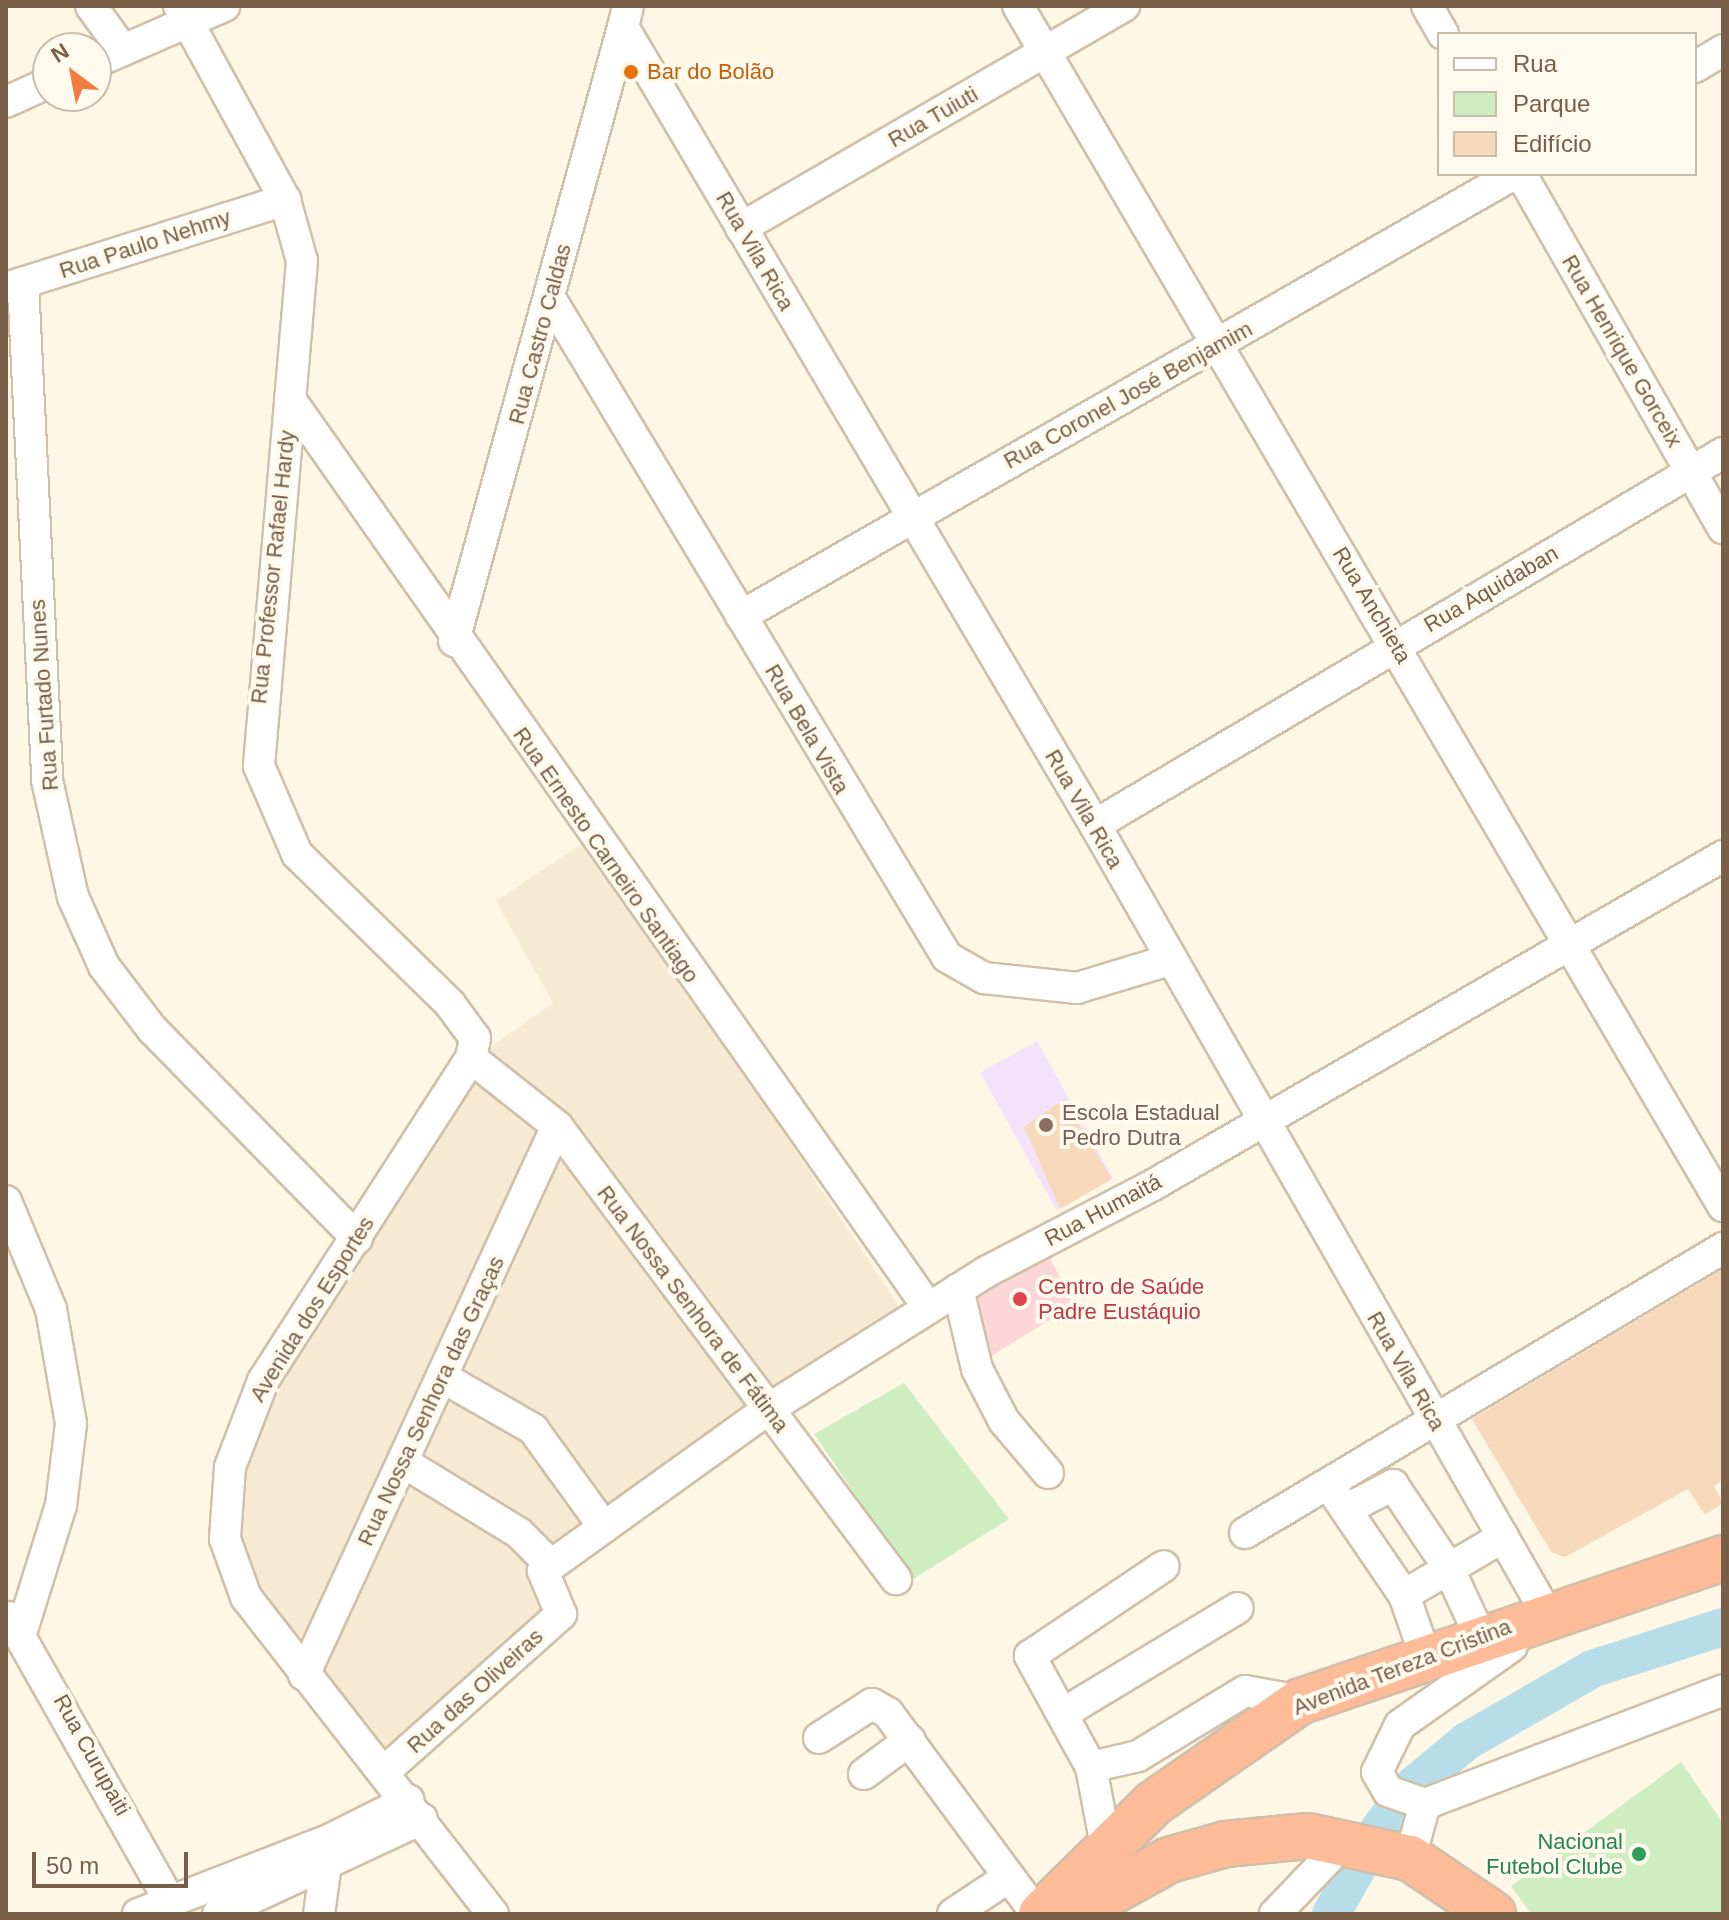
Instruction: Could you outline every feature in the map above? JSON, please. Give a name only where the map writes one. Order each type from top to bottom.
[{"type":"highway","name":"Avenida Tereza Cristina","points":[[1039,1914],[1154,1803],[1301,1701],[1480,1636],[1712,1561]]},
{"type":"highway","points":[[1072,1914],[1169,1860],[1226,1844],[1308,1836],[1345,1841],[1410,1858],[1493,1914]]},
{"type":"street","points":[[91,6],[100,32]]},
{"type":"street","points":[[112,54],[182,15],[224,6]]},
{"type":"street","name":"Rua Anchieta","points":[[1018,6],[1723,1206]]},
{"type":"street","name":"Rua Tuiuti","points":[[741,228],[1124,6]]},
{"type":"street","points":[[1427,6],[1442,32]]},
{"type":"street","name":"Rua Professor Rafael Hardy","points":[[182,15],[285,200],[302,261],[259,766],[297,854],[468,1024],[471,1058]]},
{"type":"street","name":"Rua Vila Rica","points":[[626,16],[741,228],[1095,825],[1547,1614]]},
{"type":"street","name":"Rua Castro Caldas","points":[[454,641],[626,16]]},
{"type":"street","points":[[1697,66],[1723,50]]},
{"type":"street","points":[[6,102],[32,90]]},
{"type":"street","name":"Rua Coronel José Benjamim","points":[[741,616],[1511,176]]},
{"type":"street","name":"Rua Henrique Gorceix","points":[[1522,176],[1723,528]]},
{"type":"street","name":"Rua Paulo Nehmy","points":[[15,286],[285,200]]},
{"type":"street","name":"Rua Furtado Nunes","points":[[15,286],[47,780],[73,897],[104,966],[152,1029],[357,1238]]},
{"type":"street","name":"Rua Bela Vista","points":[[550,298],[947,957],[984,978],[1077,988],[1170,960]]},
{"type":"street","name":"Rua Ernesto Carneiro Santiago","points":[[290,399],[454,641],[928,1307]]},
{"type":"street","name":"Rua Aquidaban","points":[[1095,825],[1723,453]]},
{"type":"street","name":"Rua Humaitá","points":[[551,1565],[767,1410],[928,1307],[1723,856]]},
{"type":"street","name":"Avenida dos Esportes","points":[[471,1058],[263,1381],[239,1435],[225,1499],[233,1573],[304,1675],[416,1809],[493,1914]]},
{"type":"street","name":"Rua Nossa Senhora de Fátima","points":[[471,1058],[557,1126],[896,1579]]},
{"type":"street","name":"Rua Nossa Senhora das Graças","points":[[304,1675],[557,1126]]},
{"type":"street","points":[[6,1201],[51,1309],[71,1424],[61,1505],[12,1623]]},
{"type":"street","points":[[1245,1533],[1328,1486],[1433,1418],[1723,1248]]},
{"type":"street","points":[[958,1289],[977,1369],[1004,1421],[1048,1473]]},
{"type":"street","points":[[442,1377],[533,1429],[604,1527]]},
{"type":"street","points":[[403,1462],[519,1533],[551,1565]]},
{"type":"street","points":[[1349,1508],[1393,1485],[1448,1567],[1480,1636]]},
{"type":"street","points":[[1328,1486],[1349,1508],[1404,1595],[1425,1655]]},
{"type":"street","points":[[1404,1595],[1503,1537]]},
{"type":"street","points":[[1712,1561],[1490,1656],[1400,1725],[1377,1772],[1388,1791],[1424,1804],[1723,1690]]},
{"type":"street","name":"Rua das Oliveiras","points":[[385,1771],[562,1611],[542,1574],[551,1565]]},
{"type":"street","points":[[1107,1851],[1091,1767],[1030,1656],[1164,1566]]},
{"type":"street","points":[[1062,1714],[1238,1608]]},
{"type":"street","name":"Rua Curupaiti","points":[[12,1623],[171,1903]]},
{"type":"street","points":[[1091,1767],[1138,1756],[1245,1691],[1301,1701]]},
{"type":"street","points":[[819,1738],[872,1704],[910,1740],[1039,1914]]},
{"type":"street","points":[[864,1774],[910,1740]]},
{"type":"street","points":[[371,1820],[385,1771]]},
{"type":"street","points":[[1410,1858],[1424,1804]]},
{"type":"street","points":[[138,1914],[328,1853],[371,1820],[416,1809]]},
{"type":"street","points":[[218,1914],[416,1809]]},
{"type":"street","points":[[1275,1914],[1345,1841]]},
{"type":"street","points":[[319,1914],[328,1853]]},
{"type":"street","points":[[953,1914],[1009,1877]]},
{"type":"shaded area","points":[[588,840],[905,1315],[533,1569],[559,1612],[380,1766],[266,1624],[236,1536],[246,1439],[276,1367],[486,1050],[553,1003],[496,901]]},
{"type":"shaded area","name":"Escola Estadual Pedro Dutra","points":[[1037,1041],[1113,1178],[1056,1210],[980,1073]]},
{"type":"shaded area","name":"Centro de Saúde Padre Eustáquio","points":[[1045,1248],[1074,1305],[985,1360],[967,1293]]},
{"type":"green space","points":[[904,1383],[1009,1519],[913,1579],[814,1434]]},
{"type":"green space","name":"Nacional Futebol Clube","points":[[1681,1762],[1723,1823],[1723,1914],[1531,1914],[1511,1886]]},
{"type":"building","name":"Escola Estadual Pedro Dutra","points":[[1064,1099],[1112,1179],[1060,1209],[1024,1127]]},
{"type":"building","points":[[1723,1269],[1723,1480],[1714,1486],[1723,1503],[1705,1515],[1688,1489],[1565,1557],[1551,1552],[1472,1419]]},
{"type":"waterway","points":[[1331,1914],[1380,1828],[1414,1785],[1467,1741],[1592,1669],[1723,1627]]},
{"type":"place","name":"Bar do Bolão","points":[[631,72]]},
{"type":"place","name":"Escola Estadual Pedro Dutra","points":[[1046,1125]]},
{"type":"place","name":"Centro de Saúde Padre Eustáquio","points":[[1020,1299]]},
{"type":"place","name":"Nacional Futebol Clube","points":[[1639,1854]]}]
